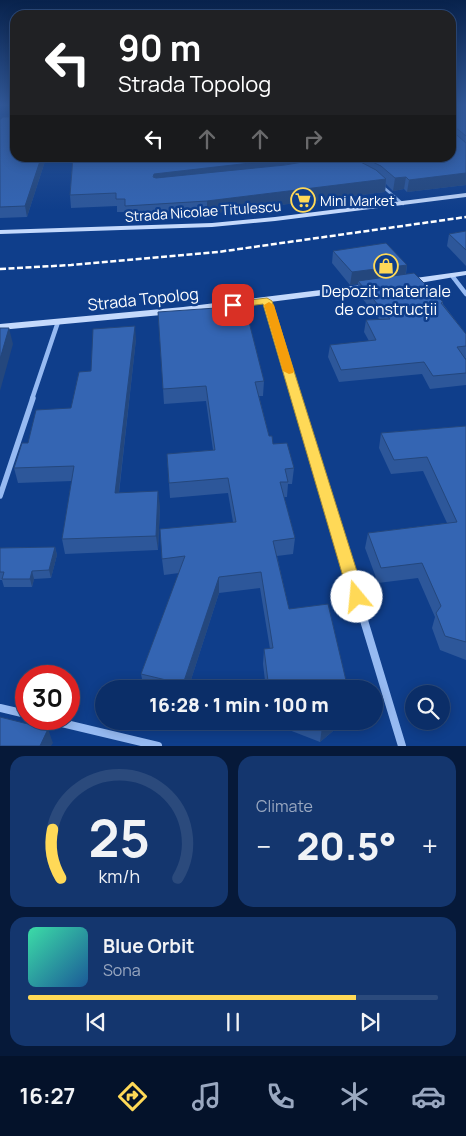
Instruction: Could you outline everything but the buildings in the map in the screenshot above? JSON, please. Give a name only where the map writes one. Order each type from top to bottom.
[{"type":"main road","name":"Strada Nicolae Titulescu","points":[[0,232],[212,225],[403,204],[466,195]]},
{"type":"main road","points":[[398,283],[466,273]]},
{"type":"main road","name":"Strada Topolog","points":[[0,327],[267,301],[380,286]]},
{"type":"street","points":[[452,275],[466,294]]},
{"type":"street","points":[[267,301],[402,746]]},
{"type":"street","points":[[0,496],[58,322]]},
{"type":"street","points":[[0,708],[15,711]]},
{"type":"street","points":[[80,727],[158,746]]},
{"type":"lane","points":[[375,180],[403,204]]},
{"type":"railway","points":[[0,269],[71,265],[218,252],[466,217]]},
{"type":"slow traffic","points":[[269,305],[289,371]]},
{"type":"place","name":"Mini Market","points":[[303,200]]},
{"type":"place","name":"Depozit materiale de construcții","points":[[386,266]]},
{"type":"route","points":[[233,305],[267,301],[357,597]]}]
